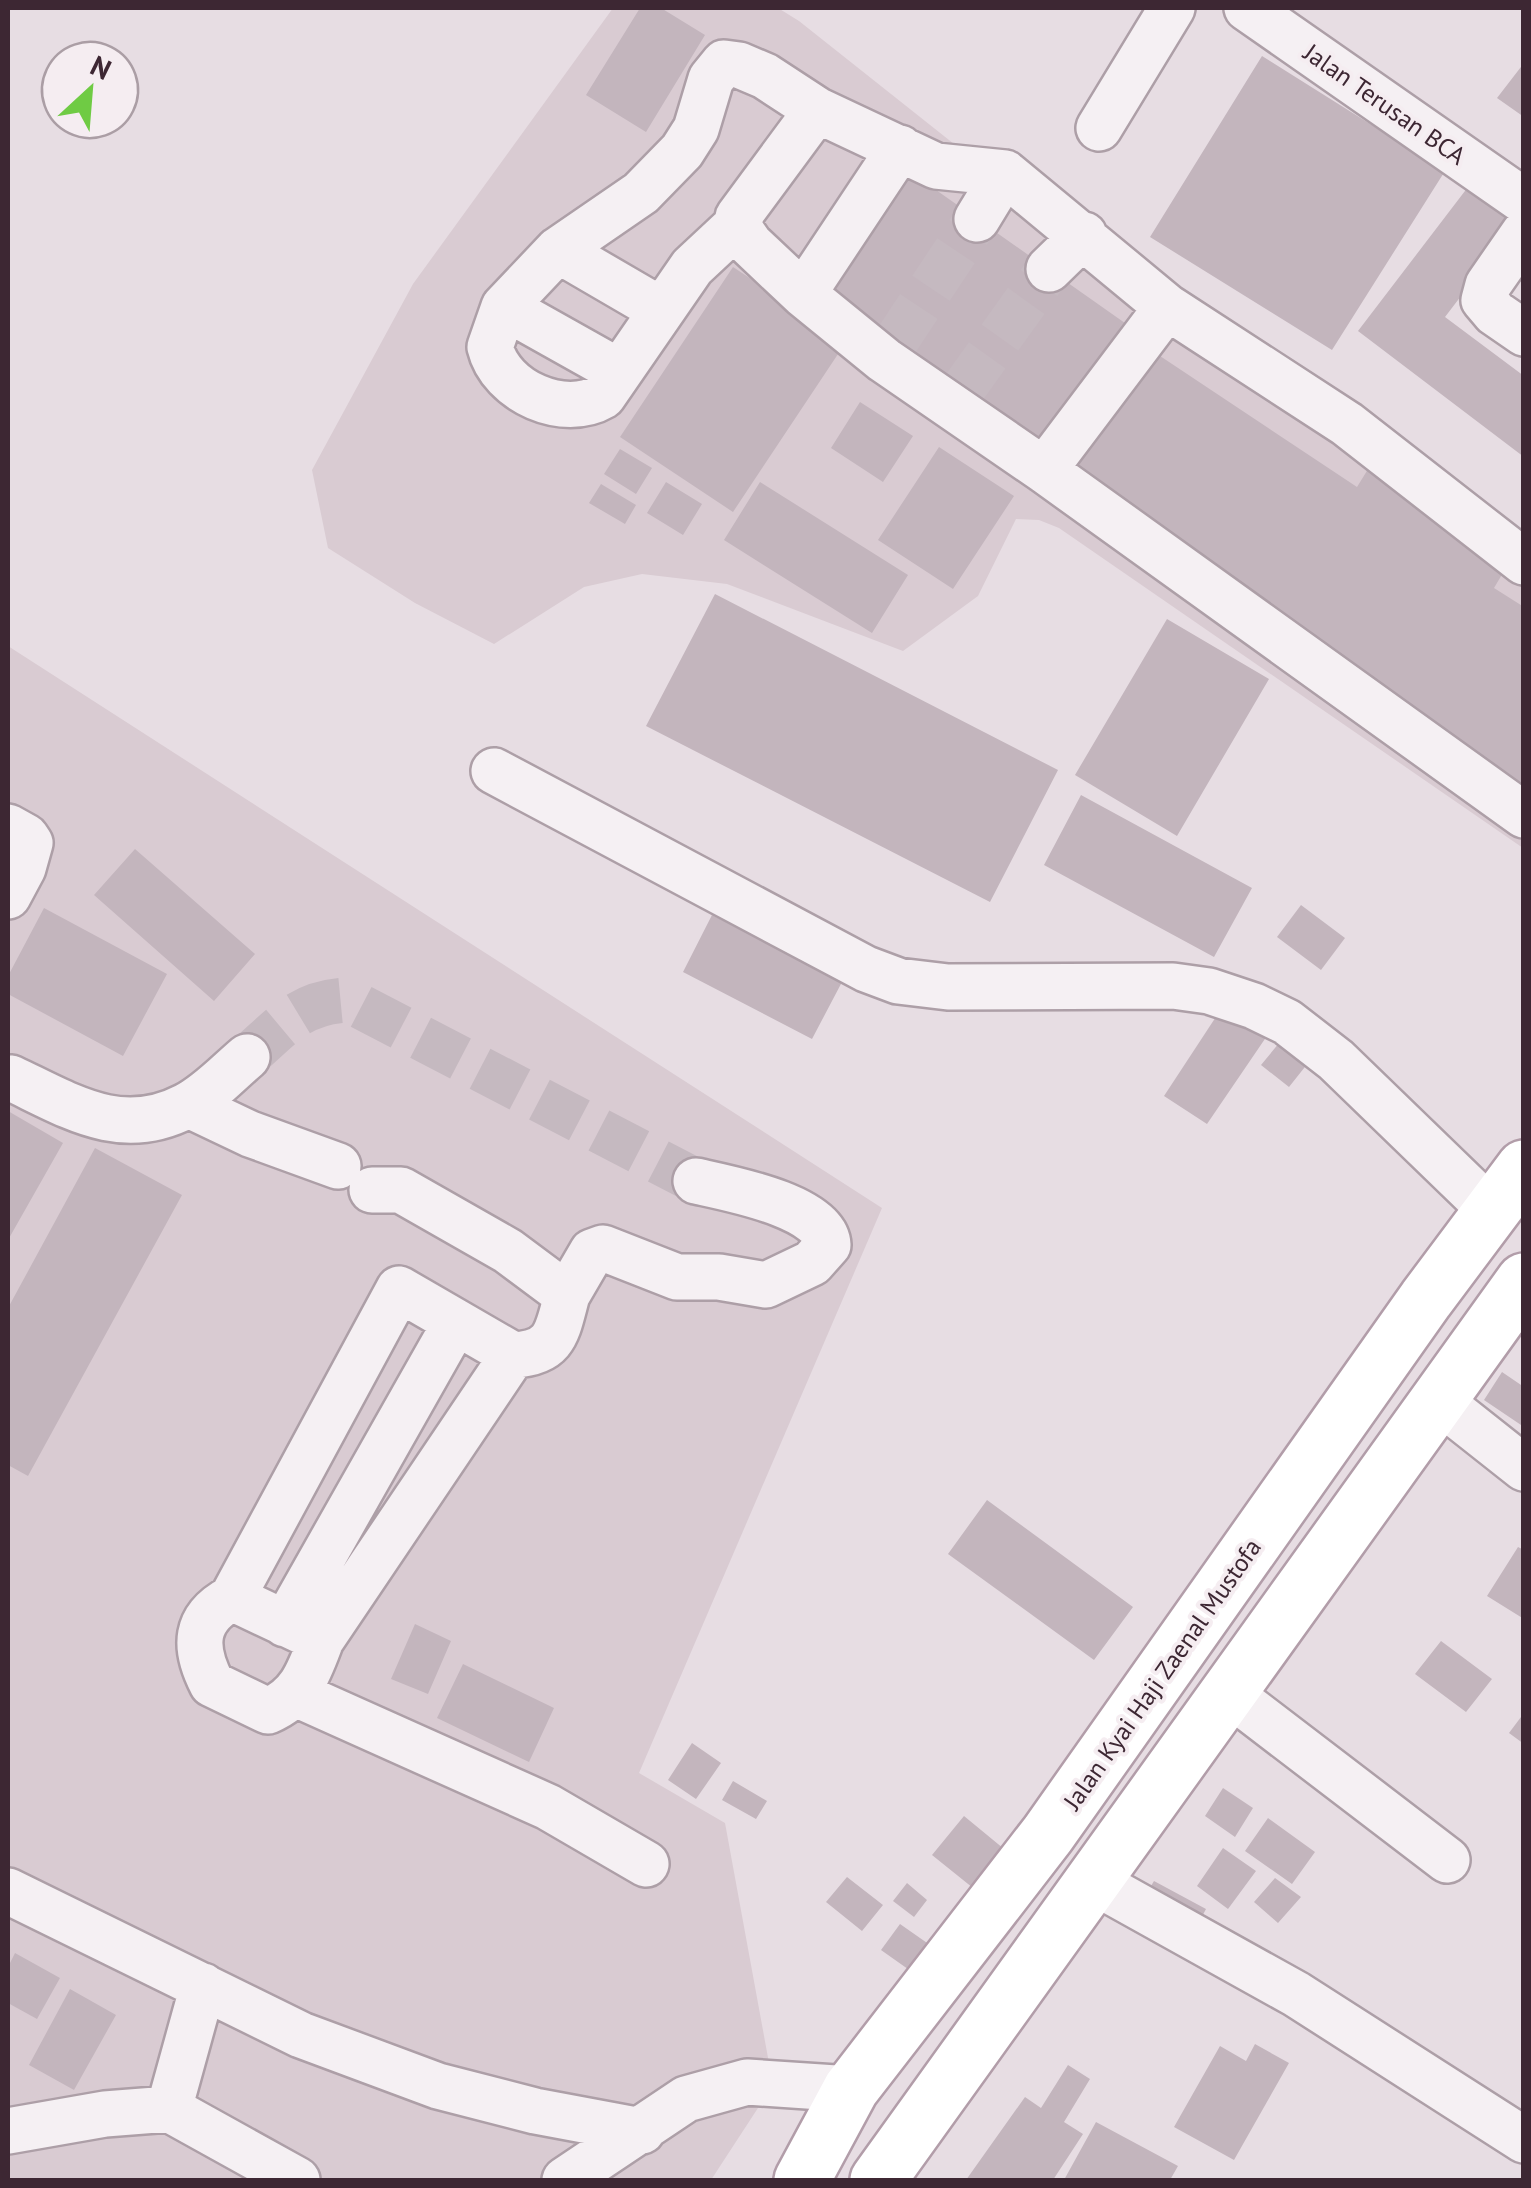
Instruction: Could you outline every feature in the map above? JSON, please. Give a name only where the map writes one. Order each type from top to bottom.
[{"type":"main road","name":"Jalan Kyai Haji Zaenal Mustofa","points":[[802,2180],[851,2089],[1048,1834],[1426,1298],[1508,1190]]},
{"type":"main road","points":[[878,2180],[1524,1281]]},
{"type":"main road","points":[[1346,1414],[1398,1454]]},
{"type":"main road","points":[[901,2029],[948,2080]]},
{"type":"street","points":[[1099,128],[1172,8]]},
{"type":"street","name":"Jalan Terusan BCA","points":[[1247,8],[1524,202]]},
{"type":"street","points":[[817,110],[738,218],[737,225],[692,267],[603,396],[590,404],[549,402],[529,394],[502,372],[492,357],[492,335],[504,308],[558,250],[664,173],[696,130],[711,80],[724,63],[765,76],[817,110],[936,166],[1005,173],[1167,307],[1347,424],[1524,562]]},
{"type":"street","points":[[803,294],[900,148]]},
{"type":"street","points":[[976,219],[1005,173]]},
{"type":"street","points":[[737,225],[750,244],[803,294],[889,352],[1044,470],[1524,815]]},
{"type":"street","points":[[1524,233],[1488,285],[1484,300],[1494,313],[1524,333]]},
{"type":"street","points":[[1049,269],[1084,235]]},
{"type":"street","points":[[558,250],[661,310]]},
{"type":"street","points":[[1044,470],[1167,307]]},
{"type":"street","points":[[504,308],[618,372]]},
{"type":"street","points":[[494,771],[866,969],[898,981],[948,987],[1174,986],[1254,1006],[1287,1022],[1508,1190]]},
{"type":"street","points":[[8,827],[30,843],[23,868],[8,896]]},
{"type":"street","points":[[9,1079],[102,1119],[134,1122],[189,1104],[247,1057]]},
{"type":"street","points":[[189,1104],[355,1178],[401,1190],[508,1251],[566,1295]]},
{"type":"street","points":[[456,1322],[303,1632],[306,1680],[296,1694],[268,1712],[212,1684],[201,1652],[206,1617],[232,1598],[399,1288],[513,1354],[534,1354],[556,1335],[566,1295],[592,1252],[603,1248],[676,1276],[719,1276],[766,1285],[812,1263],[828,1245],[828,1236],[819,1226],[771,1198],[696,1181]]},
{"type":"street","points":[[303,1632],[513,1354]]},
{"type":"street","points":[[1438,1400],[1524,1468]]},
{"type":"street","points":[[232,1598],[303,1632]]},
{"type":"street","points":[[1226,1692],[1448,1860]]},
{"type":"street","points":[[296,1694],[548,1806],[646,1864]]},
{"type":"street","points":[[1091,1880],[1296,1994],[1524,2140]]},
{"type":"street","points":[[8,1892],[301,2035],[438,2086],[535,2111],[642,2132]]},
{"type":"street","points":[[169,2110],[202,1986]]},
{"type":"street","points":[[565,2180],[686,2099],[747,2082],[851,2089]]},
{"type":"street","points":[[8,2131],[104,2114],[169,2110],[298,2180]]},
{"type":"shaded area","points":[[613,8],[778,8],[1308,425],[1523,560],[1523,848],[1059,528],[1039,520],[1016,519],[978,596],[903,651],[727,584],[642,574],[584,587],[494,644],[415,603],[328,548],[312,470],[413,284]]},
{"type":"shaded area","points":[[8,646],[882,1208],[639,1773],[725,1823],[773,2085],[711,2180],[8,2180]]},
{"type":"building","points":[[640,8],[661,8],[705,35],[646,132],[586,95]]},
{"type":"building","points":[[1262,56],[1445,171],[1332,350],[1150,237]]},
{"type":"building","points":[[1524,63],[1524,117],[1497,98]]},
{"type":"building","points":[[902,166],[1132,328],[1046,450],[816,288]]},
{"type":"building","points":[[1468,187],[1516,224],[1445,317],[1524,376],[1524,457],[1358,331]]},
{"type":"building","points":[[733,267],[846,342],[733,512],[620,437]]},
{"type":"building","points":[[1145,346],[1357,487],[1370,466],[1510,561],[1494,588],[1524,607],[1524,790],[1052,466]]},
{"type":"building","points":[[860,402],[913,436],[883,482],[831,448]]},
{"type":"building","points":[[939,447],[1014,496],[953,589],[878,540]]},
{"type":"building","points":[[620,449],[652,468],[636,494],[604,474]]},
{"type":"building","points":[[666,482],[702,504],[683,535],[647,513]]},
{"type":"building","points":[[760,482],[908,575],[872,633],[724,540]]},
{"type":"building","points":[[601,484],[636,505],[625,524],[589,503]]},
{"type":"building","points":[[715,594],[1058,770],[990,902],[646,726]]},
{"type":"building","points":[[1167,619],[1269,679],[1177,836],[1075,775]]},
{"type":"building","points":[[1081,795],[1252,888],[1214,957],[1044,865]]},
{"type":"building","points":[[135,849],[255,954],[214,1001],[94,895]]},
{"type":"building","points":[[1301,905],[1345,938],[1321,970],[1277,937]]},
{"type":"building","points":[[44,908],[167,974],[123,1056],[8,994],[8,976]]},
{"type":"building","points":[[712,915],[842,982],[812,1039],[683,972]]},
{"type":"building","points":[[1227,1000],[1271,1030],[1207,1124],[1164,1096]]},
{"type":"building","points":[[1289,1031],[1316,1053],[1289,1087],[1261,1065]]},
{"type":"building","points":[[8,1111],[63,1143],[8,1240]]},
{"type":"building","points":[[95,1148],[182,1195],[28,1476],[8,1465],[8,1308]]},
{"type":"building","points":[[1502,1372],[1524,1387],[1524,1427],[1484,1400]]},
{"type":"building","points":[[987,1500],[1133,1607],[1094,1660],[948,1554]]},
{"type":"building","points":[[1518,1547],[1524,1550],[1524,1619],[1487,1596]]},
{"type":"building","points":[[415,1624],[451,1641],[428,1694],[391,1679]]},
{"type":"building","points":[[1441,1641],[1492,1679],[1466,1712],[1415,1674]]},
{"type":"building","points":[[463,1664],[554,1708],[529,1762],[437,1718]]},
{"type":"building","points":[[1524,1713],[1524,1744],[1509,1733]]},
{"type":"building","points":[[692,1743],[721,1763],[696,1799],[668,1780]]},
{"type":"building","points":[[733,1781],[767,1801],[756,1819],[722,1800]]},
{"type":"building","points":[[1223,1788],[1253,1808],[1235,1837],[1205,1816]]},
{"type":"building","points":[[964,1816],[1015,1858],[983,1896],[932,1855]]},
{"type":"building","points":[[1268,1818],[1315,1852],[1292,1884],[1245,1851]]},
{"type":"building","points":[[1223,1848],[1256,1871],[1228,1909],[1197,1886]]},
{"type":"building","points":[[847,1877],[883,1905],[862,1931],[826,1902]]},
{"type":"building","points":[[1275,1878],[1301,1897],[1278,1923],[1254,1902]]},
{"type":"building","points":[[1154,1881],[1206,1909],[1195,1930],[1142,1901]]},
{"type":"building","points":[[907,1883],[927,1900],[914,1917],[893,1901]]},
{"type":"building","points":[[900,1924],[940,1952],[922,1979],[881,1950]]},
{"type":"building","points":[[15,1953],[60,1978],[37,2019],[8,2003],[8,1967]]},
{"type":"building","points":[[70,1989],[116,2015],[74,2090],[29,2065]]},
{"type":"building","points":[[1255,2044],[1289,2063],[1234,2160],[1174,2127],[1220,2046],[1246,2061]]},
{"type":"building","points":[[1068,2065],[1090,2079],[1064,2122],[1083,2134],[1053,2180],[966,2180],[1025,2097],[1041,2108]]},
{"type":"building","points":[[1096,2122],[1178,2166],[1170,2180],[1064,2180]]},
{"type":"tunnel","points":[[894,344],[977,219]]},
{"type":"tunnel","points":[[961,392],[1049,269]]},
{"type":"tunnel","points":[[247,1057],[304,1011],[348,1000],[696,1181]]}]
